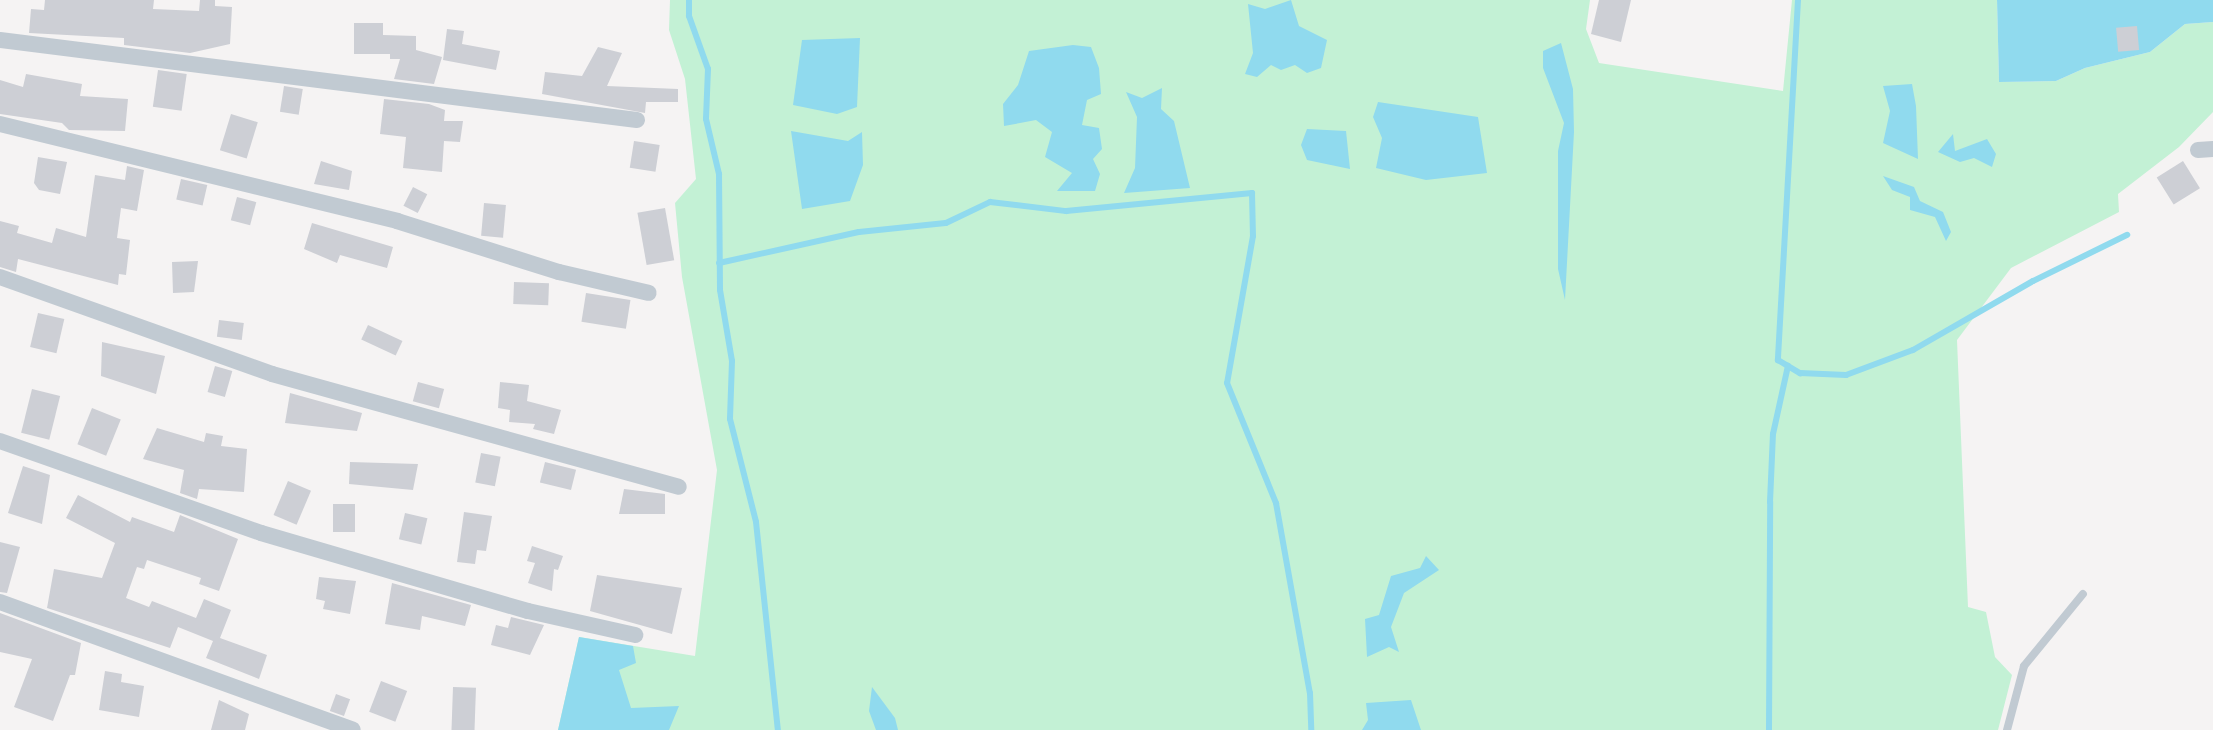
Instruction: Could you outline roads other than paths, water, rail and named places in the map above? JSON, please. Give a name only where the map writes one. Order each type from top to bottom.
[{"type":"street","points":[[0,40],[637,120]]},
{"type":"street","points":[[0,124],[397,221],[535,265],[649,293]]},
{"type":"street","points":[[0,277],[272,374],[679,487]]},
{"type":"street","points":[[0,441],[261,533],[528,611],[635,635]]},
{"type":"street","points":[[0,602],[354,730]]},
{"type":"lane","points":[[2007,730],[2024,666],[2083,594]]},
{"type":"water","points":[[1291,0],[1299,26],[1327,40],[1321,68],[1307,73],[1295,65],[1281,70],[1271,65],[1257,77],[1245,74],[1253,53],[1248,4],[1265,9]]},
{"type":"water","points":[[1997,0],[2213,0],[2213,22],[2185,24],[2150,52],[2085,68],[2056,81],[1999,82]]},
{"type":"water","points":[[860,38],[857,107],[837,114],[793,105],[802,40]]},
{"type":"water","points":[[1561,43],[1573,89],[1574,132],[1565,300],[1558,269],[1558,151],[1564,123],[1543,68],[1543,51]]},
{"type":"water","points":[[1073,45],[1091,47],[1099,68],[1101,94],[1087,100],[1082,125],[1099,128],[1102,149],[1093,159],[1100,174],[1095,191],[1057,191],[1072,173],[1045,157],[1052,132],[1036,120],[1004,126],[1003,104],[1018,85],[1029,51]]},
{"type":"water","points":[[1912,84],[1916,106],[1918,159],[1883,143],[1890,111],[1883,86]]},
{"type":"water","points":[[1162,88],[1161,109],[1174,121],[1190,188],[1124,193],[1135,168],[1137,117],[1126,92],[1142,98]]},
{"type":"water","points":[[1378,102],[1478,117],[1487,173],[1426,180],[1376,168],[1382,138],[1373,117]]},
{"type":"water","points":[[1307,129],[1346,131],[1350,169],[1307,160],[1301,145]]},
{"type":"water","points":[[791,131],[848,141],[862,132],[863,165],[850,201],[802,209]]},
{"type":"water","points":[[1953,134],[1955,151],[1987,139],[1996,154],[1992,167],[1974,158],[1960,162],[1938,152]]},
{"type":"water","points":[[1883,176],[1914,187],[1920,201],[1943,212],[1951,232],[1946,241],[1935,217],[1910,210],[1910,197],[1892,190]]},
{"type":"water","points":[[1426,556],[1439,570],[1404,593],[1391,627],[1399,652],[1389,647],[1367,657],[1365,619],[1379,615],[1391,576],[1420,568]]},
{"type":"water","points":[[579,637],[633,646],[636,663],[619,670],[631,708],[679,706],[669,730],[558,730]]},
{"type":"water","points":[[872,687],[895,718],[898,730],[876,730],[869,711]]},
{"type":"water","points":[[1411,700],[1421,730],[1362,730],[1368,720],[1366,703]]},
{"type":"waterway","points":[[689,0],[689,16],[708,69],[706,119],[719,174],[720,290],[732,361],[730,419],[756,522],[778,730]]},
{"type":"waterway","points":[[1798,0],[1778,360],[1800,373],[1846,375],[1913,350],[2033,281],[2127,235]]},
{"type":"waterway","points":[[719,263],[859,232],[946,223],[990,202],[1066,211],[1252,193],[1253,236],[1227,383],[1276,503],[1310,693],[1311,730]]},
{"type":"waterway","points":[[1769,730],[1773,434],[1788,366]]}]
